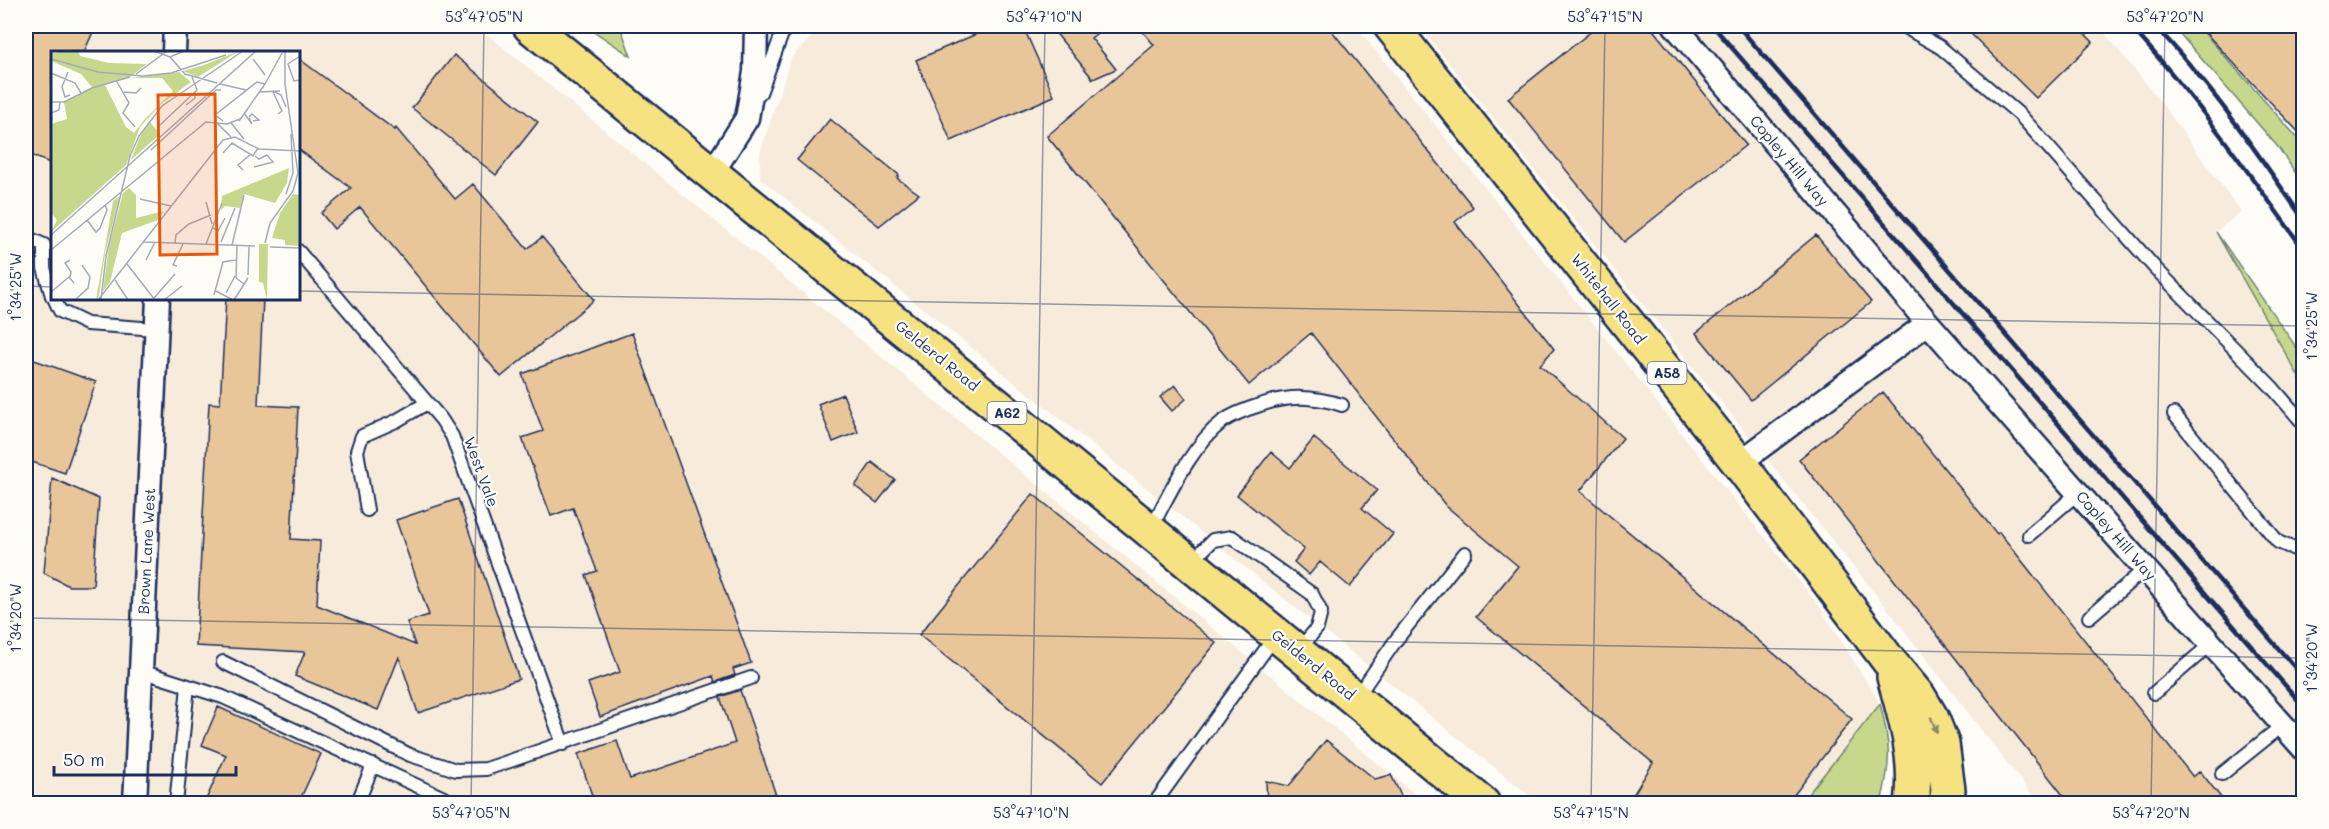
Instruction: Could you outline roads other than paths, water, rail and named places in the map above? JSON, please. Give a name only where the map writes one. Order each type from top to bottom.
[{"type":"main road","name":"Gelderd Road","points":[[530,26],[1190,563],[1482,804]]},
{"type":"main road","name":"Whitehall Road","points":[[1391,26],[1739,463],[1889,661],[1919,697],[1932,718],[1942,744],[1948,790],[1946,804]]},
{"type":"main road","name":"Whitehall Road","points":[[1889,661],[1911,743],[1914,775],[1912,804]]},
{"type":"street","points":[[174,51],[175,26]]},
{"type":"street","points":[[712,173],[747,118],[755,72],[756,26]]},
{"type":"street","name":"Copley Hill Way","points":[[1675,26],[1928,323],[2304,748]]},
{"type":"street","name":"Brown Lane West","points":[[135,804],[158,300]]},
{"type":"street","points":[[1739,463],[1928,323]]},
{"type":"lane","points":[[747,118],[758,102],[785,26]]},
{"type":"lane","points":[[1903,26],[1940,47],[2020,115],[2155,268],[2272,387],[2304,424]]},
{"type":"lane","points":[[26,237],[44,245],[44,268],[51,291]]},
{"type":"lane","name":"West Vale","points":[[300,253],[427,403],[452,436],[563,744]]},
{"type":"lane","points":[[54,300],[60,311],[87,324],[156,329]]},
{"type":"lane","points":[[1150,531],[1195,453],[1222,422],[1246,410],[1293,397],[1319,398],[1342,405]]},
{"type":"lane","points":[[367,510],[357,452],[362,436],[396,421],[427,403]]},
{"type":"lane","points":[[2174,414],[2278,542],[2304,554]]},
{"type":"lane","points":[[2029,535],[2078,493]]},
{"type":"lane","points":[[1154,804],[1287,643],[1317,628],[1321,612],[1312,594],[1232,537],[1214,540],[1190,563]]},
{"type":"lane","points":[[1355,699],[1396,640],[1465,553]]},
{"type":"lane","points":[[2089,617],[2145,569]]},
{"type":"lane","points":[[2154,693],[2211,644]]},
{"type":"lane","points":[[223,662],[410,755],[450,768],[486,768],[563,744],[751,678]]},
{"type":"lane","points":[[141,671],[224,697],[458,804]]},
{"type":"lane","points":[[176,804],[188,686]]},
{"type":"lane","points":[[2222,774],[2283,725]]},
{"type":"lane","points":[[357,804],[373,765]]},
{"type":"railway","points":[[1713,26],[2304,707]]},
{"type":"railway","points":[[1738,26],[2304,678]]},
{"type":"railway","points":[[2130,26],[2199,107],[2304,250]]},
{"type":"railway","points":[[2155,26],[2214,95],[2304,220]]}]
